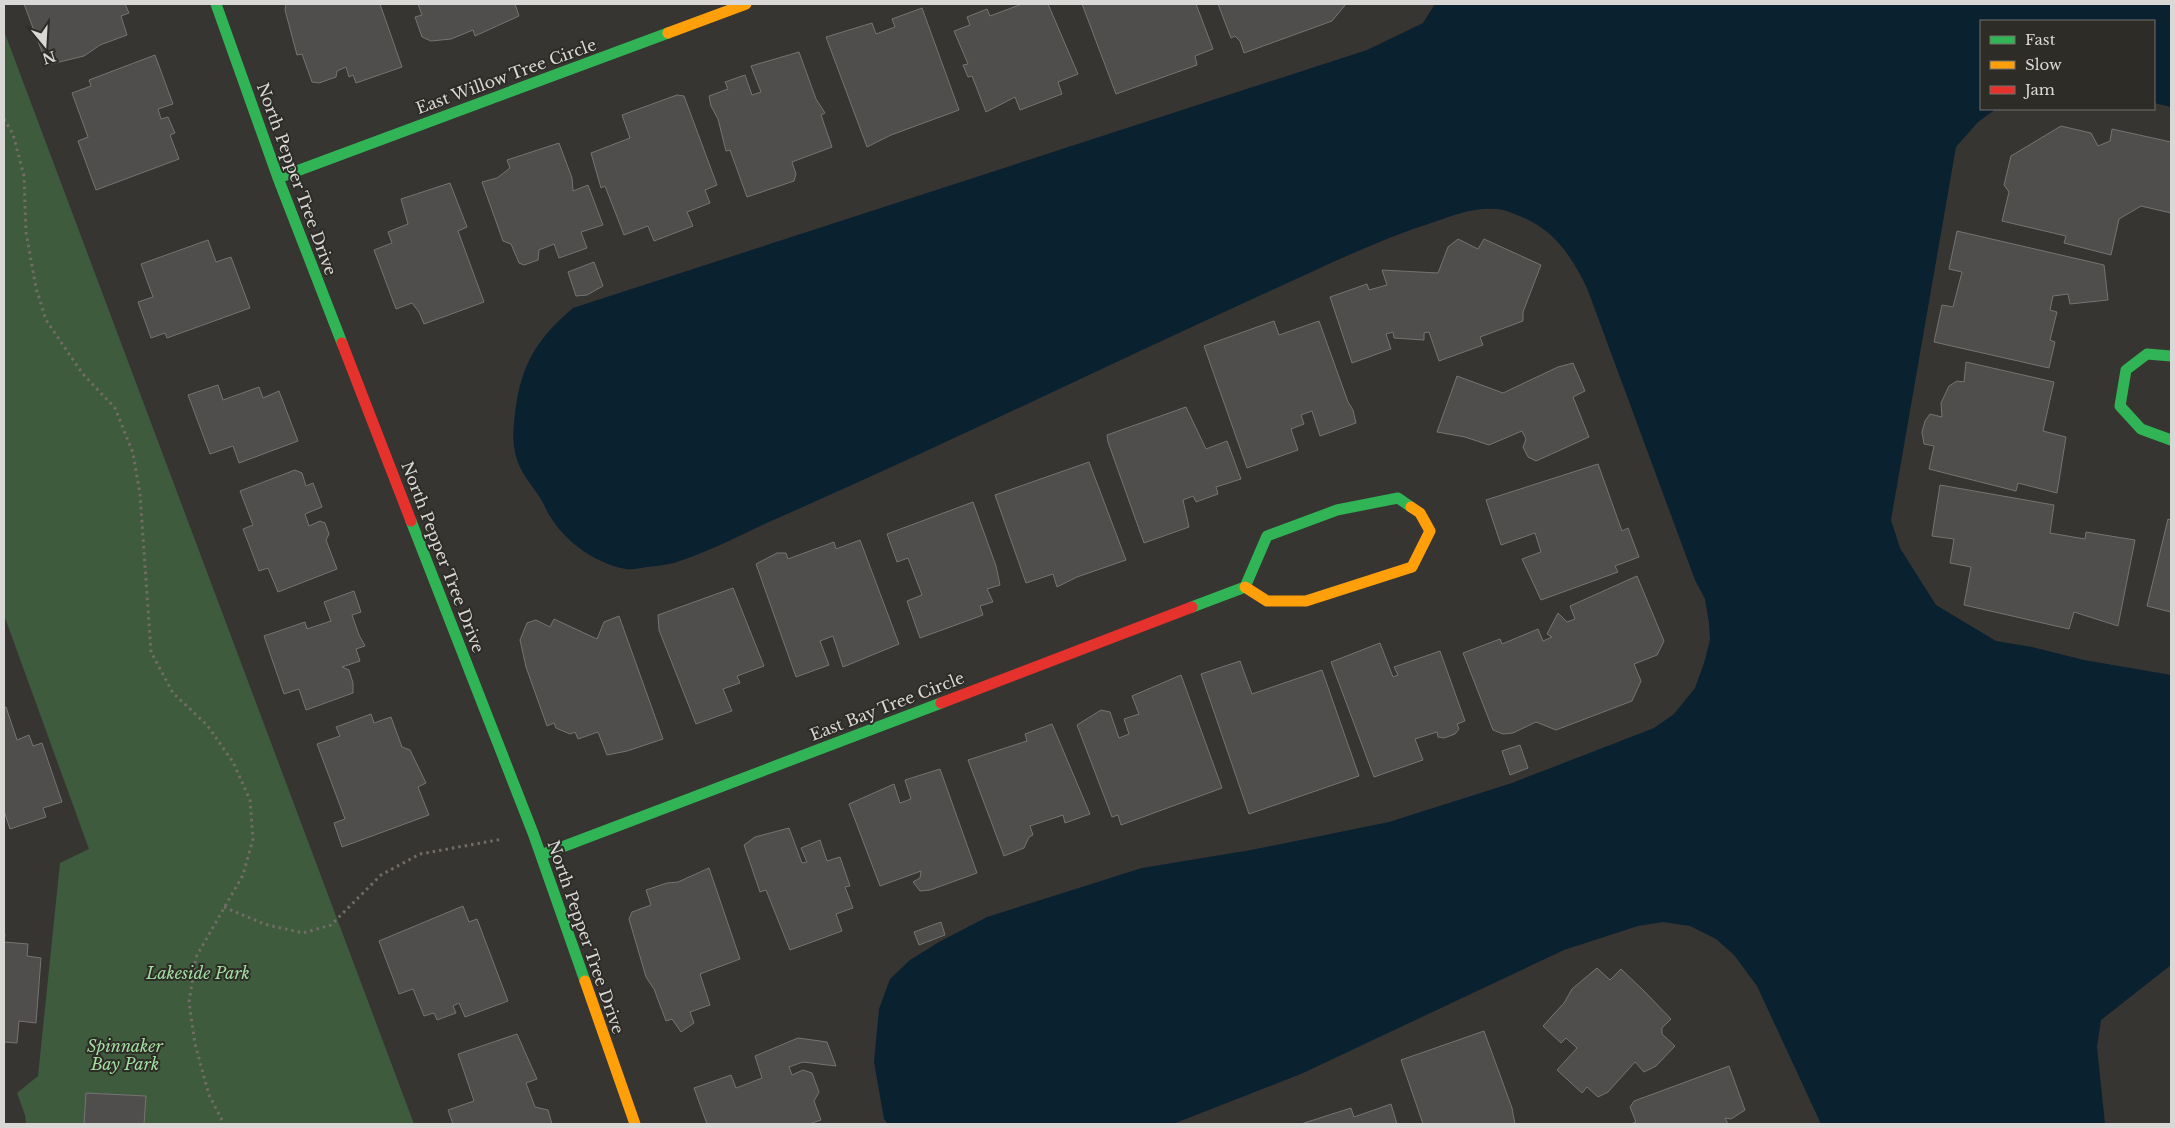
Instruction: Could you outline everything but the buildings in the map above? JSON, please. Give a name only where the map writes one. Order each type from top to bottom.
[{"type":"street","name":"North Pepper Tree Drive","points":[[216,4],[278,178],[533,833],[635,1124]]},
{"type":"street","name":"East Willow Tree Circle","points":[[278,178],[746,4]]},
{"type":"street","points":[[2171,356],[2147,354],[2126,370],[2120,406],[2141,429],[2171,440]]},
{"type":"street","points":[[1398,498],[1420,513],[1430,531],[1412,567],[1306,601],[1267,601],[1245,587],[1268,536],[1337,510],[1398,498]]},
{"type":"street","name":"East Bay Tree Circle","points":[[541,855],[1245,587]]},
{"type":"path","points":[[4,120],[12,134],[24,176],[26,232],[36,288],[46,320],[82,373],[115,408],[133,453],[140,494],[151,652],[173,693],[207,725],[233,762],[250,800],[253,839],[242,875],[196,957],[189,1002],[195,1044],[209,1095],[224,1124]]},
{"type":"path","points":[[224,907],[264,924],[303,933],[331,925],[381,876],[420,854],[533,833]]},
{"type":"green space","name":"Lakeside Park","points":[[4,31],[414,1124],[26,1124],[25,1115],[17,1093],[38,1076],[60,863],[89,849],[4,615]]},
{"type":"water","points":[[1435,4],[2171,4],[2171,107],[2155,103],[2155,20],[1980,20],[1980,110],[1995,110],[1978,122],[1956,147],[1891,520],[1900,548],[1936,605],[1996,641],[2032,647],[2084,660],[2171,675],[2171,965],[2101,1020],[2097,1047],[2105,1124],[1821,1124],[1757,986],[1734,955],[1716,939],[1690,926],[1663,922],[1638,926],[1564,950],[1301,1074],[1173,1124],[888,1124],[884,1119],[874,1062],[879,1009],[890,979],[910,960],[939,942],[987,917],[1142,868],[1251,850],[1389,822],[1512,783],[1654,728],[1674,714],[1695,688],[1704,663],[1710,640],[1705,599],[1695,580],[1587,288],[1569,256],[1561,246],[1553,237],[1534,223],[1499,209],[1480,209],[1457,214],[1372,245],[714,548],[674,563],[631,569],[613,566],[601,561],[589,555],[568,538],[551,518],[540,497],[519,466],[514,448],[514,423],[520,388],[530,359],[547,333],[573,308],[1367,50],[1423,23]]},
{"type":"traffic: fast","points":[[216,4],[278,178],[342,343]]},
{"type":"traffic: fast","points":[[278,178],[668,33]]},
{"type":"traffic: fast","points":[[2171,356],[2147,354],[2126,370],[2120,406],[2141,429],[2171,440]]},
{"type":"traffic: fast","points":[[1192,607],[1245,587],[1267,536],[1337,510],[1398,498],[1411,507]]},
{"type":"traffic: fast","points":[[411,521],[533,833],[585,981]]},
{"type":"traffic: fast","points":[[541,855],[941,703]]},
{"type":"traffic: slow","points":[[668,33],[746,4]]},
{"type":"traffic: slow","points":[[1245,587],[1267,601],[1306,601],[1412,567],[1430,531],[1420,513],[1411,507]]},
{"type":"traffic: slow","points":[[585,981],[635,1124]]},
{"type":"traffic: jam","points":[[342,343],[411,521]]},
{"type":"traffic: jam","points":[[941,703],[1192,607]]},
{"type":"park label","name":"Spinnaker Bay Park","points":[[125,1055]]}]
